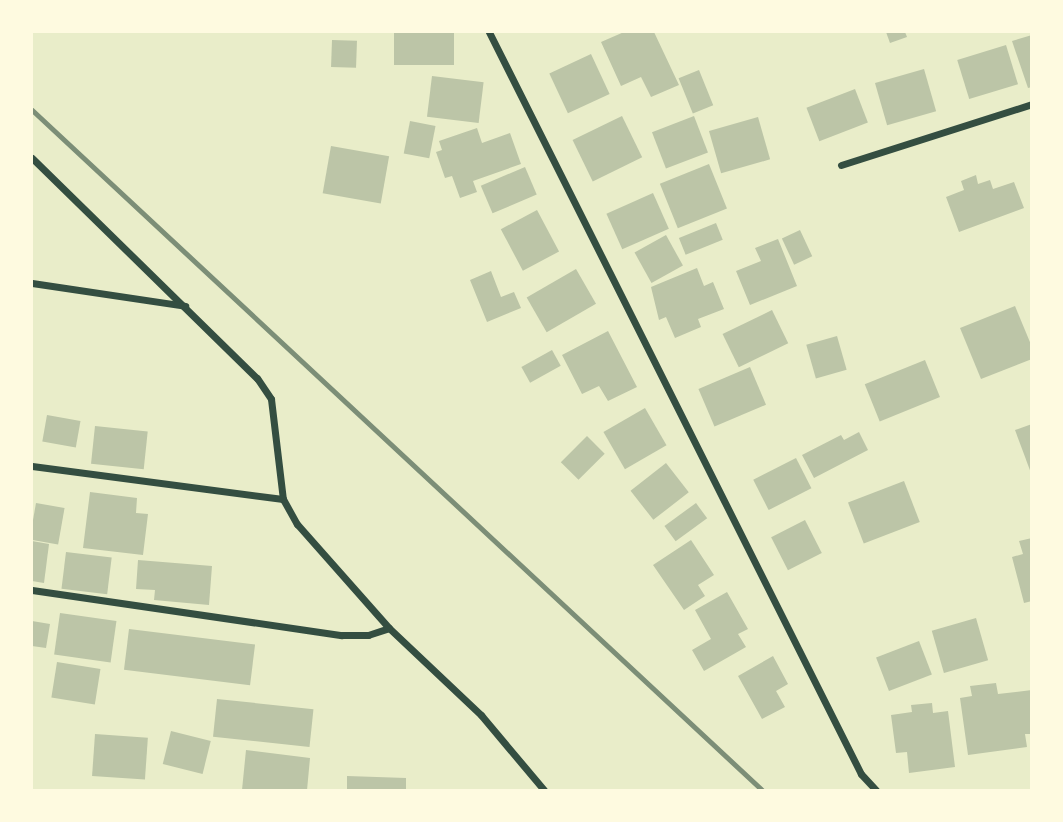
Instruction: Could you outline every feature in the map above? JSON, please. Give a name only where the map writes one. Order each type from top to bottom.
[{"type":"street","points":[[489,32],[861,774],[876,790]]},
{"type":"street","points":[[841,164],[1031,104]]},
{"type":"street","points":[[32,158],[257,378],[271,399],[283,499],[297,524],[389,628],[481,715],[544,790]]},
{"type":"street","points":[[32,283],[186,306]]},
{"type":"street","points":[[32,466],[283,499]]},
{"type":"street","points":[[32,590],[341,635],[368,635],[389,628]]},
{"type":"building","points":[[394,32],[454,32],[454,65],[394,65]]},
{"type":"building","points":[[624,32],[654,32],[679,85],[651,97],[641,77],[621,86],[601,42]]},
{"type":"building","points":[[886,32],[905,32],[907,37],[890,43]]},
{"type":"building","points":[[1032,35],[1032,87],[1028,88],[1012,41]]},
{"type":"building","points":[[332,40],[357,41],[356,68],[331,67]]},
{"type":"building","points":[[1006,45],[1018,84],[969,99],[957,60]]},
{"type":"building","points":[[591,54],[610,94],[568,113],[549,73]]},
{"type":"building","points":[[924,69],[936,111],[887,125],[875,83]]},
{"type":"building","points":[[699,70],[713,105],[693,113],[679,78]]},
{"type":"building","points":[[432,76],[484,82],[479,123],[427,117]]},
{"type":"building","points":[[855,89],[868,123],[819,141],[806,108]]},
{"type":"building","points":[[622,116],[642,157],[593,181],[573,140]]},
{"type":"building","points":[[694,116],[708,152],[666,169],[652,132]]},
{"type":"building","points":[[758,117],[770,159],[721,173],[709,131]]},
{"type":"building","points":[[410,121],[436,126],[429,158],[404,153]]},
{"type":"building","points":[[477,128],[482,143],[510,133],[521,164],[473,181],[477,192],[460,198],[452,176],[445,178],[436,152],[442,150],[439,141]]},
{"type":"building","points":[[331,146],[389,156],[381,204],[323,193]]},
{"type":"building","points":[[709,164],[727,209],[678,228],[660,184]]},
{"type":"building","points":[[525,167],[537,195],[493,213],[481,186]]},
{"type":"building","points":[[976,175],[978,184],[990,180],[993,189],[1014,182],[1024,208],[959,232],[946,197],[964,190],[961,181]]},
{"type":"building","points":[[653,193],[669,229],[622,249],[606,214]]},
{"type":"building","points":[[537,210],[559,251],[523,271],[501,229]]},
{"type":"building","points":[[716,223],[723,240],[686,255],[679,238]]},
{"type":"building","points":[[800,230],[812,256],[794,265],[782,238]]},
{"type":"building","points":[[666,235],[683,266],[651,283],[635,252]]},
{"type":"building","points":[[778,239],[797,286],[750,305],[736,271],[761,261],[755,248]]},
{"type":"building","points":[[697,268],[704,286],[713,282],[724,309],[698,319],[701,327],[675,338],[666,317],[659,320],[651,287]]},
{"type":"building","points":[[576,269],[596,304],[547,332],[527,298]]},
{"type":"building","points":[[491,271],[501,297],[514,292],[521,308],[487,322],[470,280]]},
{"type":"building","points":[[1015,306],[1032,347],[1032,359],[981,379],[960,328]]},
{"type":"building","points":[[772,310],[788,343],[739,367],[723,334]]},
{"type":"building","points":[[608,331],[637,387],[608,401],[599,386],[582,394],[562,355]]},
{"type":"building","points":[[837,336],[847,370],[816,378],[806,345]]},
{"type":"building","points":[[552,350],[561,366],[530,383],[521,367]]},
{"type":"building","points":[[925,360],[940,397],[880,421],[865,384]]},
{"type":"building","points":[[750,367],[766,405],[714,427],[698,389]]},
{"type":"building","points":[[645,408],[666,445],[625,469],[603,432]]},
{"type":"building","points":[[47,415],[80,421],[76,447],[42,442]]},
{"type":"building","points":[[1032,424],[1032,472],[1031,473],[1015,430]]},
{"type":"building","points":[[95,426],[148,432],[144,469],[91,464]]},
{"type":"building","points":[[859,432],[868,450],[814,478],[802,455],[841,435],[844,440]]},
{"type":"building","points":[[587,436],[605,454],[579,480],[561,462]]},
{"type":"building","points":[[796,458],[811,488],[769,510],[753,480]]},
{"type":"building","points":[[666,463],[689,492],[653,520],[631,491]]},
{"type":"building","points":[[904,481],[920,522],[864,544],[848,503]]},
{"type":"building","points":[[90,492],[137,498],[136,513],[148,514],[143,555],[83,548]]},
{"type":"building","points":[[36,503],[65,508],[58,544],[32,540]]},
{"type":"building","points":[[696,503],[707,518],[676,541],[664,526]]},
{"type":"building","points":[[805,520],[822,553],[788,570],[771,537]]},
{"type":"building","points":[[1032,538],[1032,601],[1024,603],[1012,557],[1023,554],[1019,541]]},
{"type":"building","points":[[691,540],[714,575],[698,585],[705,596],[684,610],[653,565]]},
{"type":"building","points":[[32,541],[49,544],[44,583],[32,581]]},
{"type":"building","points":[[66,552],[112,558],[107,594],[61,589]]},
{"type":"building","points":[[138,560],[212,566],[209,605],[154,600],[155,590],[136,589]]},
{"type":"building","points":[[727,592],[748,629],[738,634],[746,647],[704,671],[692,650],[711,639],[695,610]]},
{"type":"building","points":[[60,613],[116,621],[111,663],[54,655]]},
{"type":"building","points":[[976,618],[988,660],[944,673],[932,631]]},
{"type":"building","points":[[32,621],[50,624],[46,648],[32,646]]},
{"type":"building","points":[[129,629],[255,644],[250,685],[124,670]]},
{"type":"building","points":[[919,641],[932,675],[889,691],[876,657]]},
{"type":"building","points":[[773,656],[788,684],[776,691],[785,707],[762,719],[738,676]]},
{"type":"building","points":[[57,662],[100,669],[95,704],[51,698]]},
{"type":"building","points":[[996,683],[998,694],[1032,690],[1032,734],[1025,734],[1027,747],[968,755],[960,698],[972,696],[970,686]]},
{"type":"building","points":[[217,699],[313,709],[309,747],[213,737]]},
{"type":"building","points":[[932,703],[933,713],[948,711],[955,767],[909,773],[907,752],[896,753],[891,715],[912,712],[911,705]]},
{"type":"building","points":[[171,731],[211,741],[203,774],[163,764]]},
{"type":"building","points":[[95,734],[148,738],[145,780],[92,776]]},
{"type":"building","points":[[246,750],[310,758],[307,790],[242,790]]},
{"type":"building","points":[[347,776],[406,778],[406,790],[347,790]]},
{"type":"railway","points":[[32,110],[762,790]]}]
